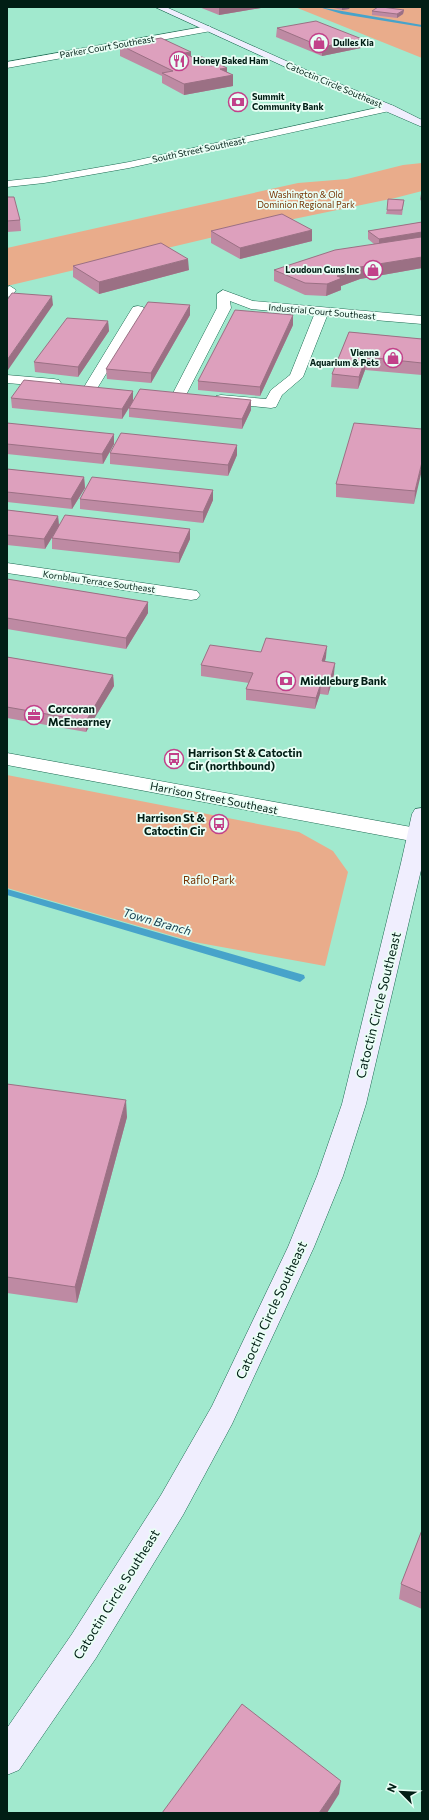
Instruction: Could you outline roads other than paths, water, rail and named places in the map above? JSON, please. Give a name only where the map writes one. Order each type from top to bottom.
[{"type":"main road","name":"Catoctin Circle Southeast","points":[[159,7],[310,75],[390,108],[422,124]]},
{"type":"main road","name":"Catoctin Circle Southeast","points":[[7,1758],[84,1646],[172,1505],[222,1415],[301,1247],[330,1176],[354,1104],[421,829]]},
{"type":"street","name":"Parker Court Southeast","points":[[7,65],[208,29]]},
{"type":"street","name":"South Street Southeast","points":[[7,184],[44,180],[129,165],[390,108]]},
{"type":"street","name":"Industrial Court Southeast","points":[[179,395],[224,308],[223,294],[251,305],[422,320]]},
{"type":"street","points":[[91,387],[138,310]]},
{"type":"street","points":[[210,398],[271,404],[276,393],[296,377],[322,312]]},
{"type":"street","points":[[9,383],[71,385],[105,388]]},
{"type":"street","points":[[164,394],[194,397]]},
{"type":"street","name":"Kornblau Terrace Southeast","points":[[7,568],[191,595]]},
{"type":"street","name":"Harrison Street Southeast","points":[[7,759],[421,829]]},
{"type":"waterway","points":[[321,7],[342,13],[422,26]]},
{"type":"waterway","name":"Town Branch","points":[[7,892],[300,978]]},
{"type":"place","name":"Dulles Kia","points":[[319,43]]},
{"type":"place","name":"Honey Baked Ham","points":[[179,61]]},
{"type":"place","name":"Summit Community Bank","points":[[238,102]]},
{"type":"place","name":"Loudoun Guns Inc","points":[[373,270]]},
{"type":"place","name":"Vienna Aquarium & Pets","points":[[393,358]]},
{"type":"place","name":"Middleburg Bank","points":[[286,681]]},
{"type":"place","name":"Corcoran McEnearney","points":[[34,715]]},
{"type":"place","name":"Harrison St & Catoctin Cir (northbound)","points":[[174,759]]},
{"type":"place","name":"Harrison St & Catoctin Cir","points":[[219,824]]},
{"type":"park label","name":"Washington & Old Dominion Regional Park","points":[[306,200]]},
{"type":"park label","name":"Raflo Park","points":[[209,880]]}]
